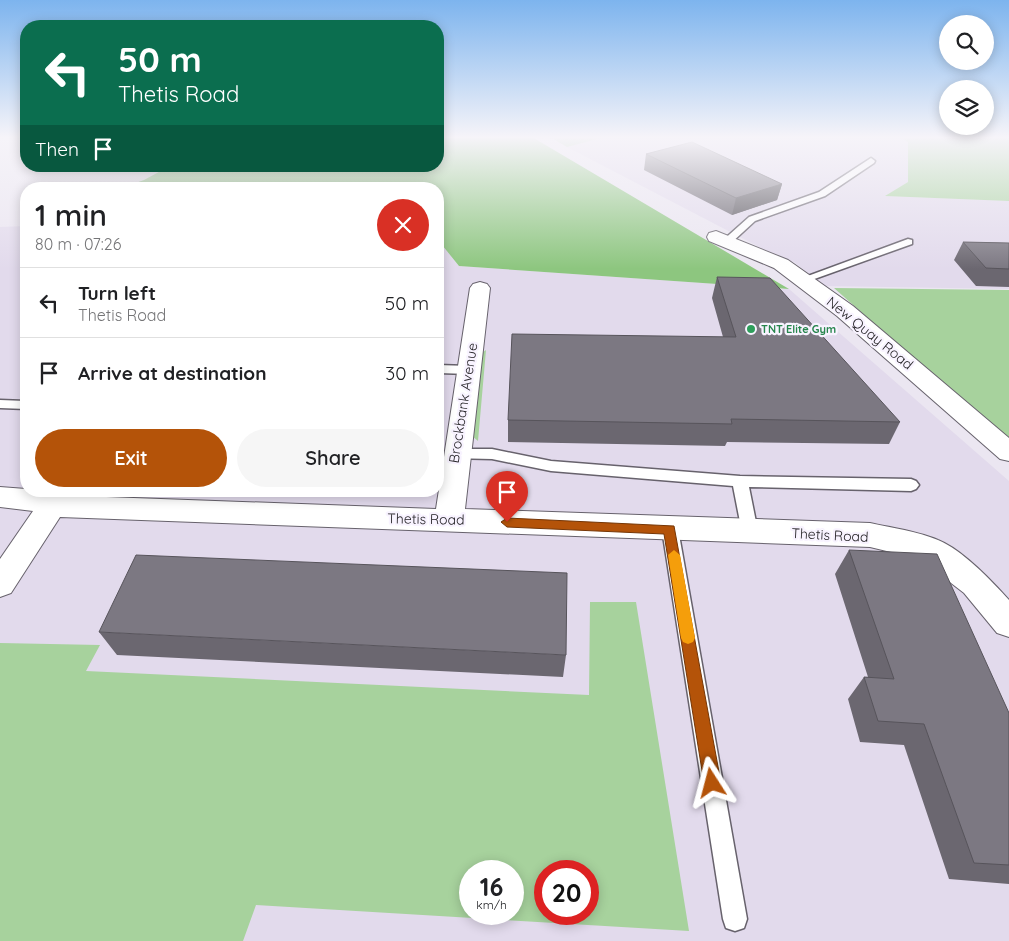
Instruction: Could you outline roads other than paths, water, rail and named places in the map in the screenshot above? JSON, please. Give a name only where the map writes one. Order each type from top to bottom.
[{"type":"street","name":"New Quay Road","points":[[721,239],[781,264],[845,310],[1009,452]]},
{"type":"street","name":"Brockbank Avenue","points":[[450,519],[455,454],[480,288]]},
{"type":"street","name":"Thetis Road","points":[[0,497],[55,498],[355,518],[450,519],[870,536],[929,549],[975,584],[1009,623]]},
{"type":"street","points":[[0,584],[55,498]]},
{"type":"lane","points":[[721,239],[752,219],[822,194],[841,181]]},
{"type":"lane","points":[[802,280],[908,242]]},
{"type":"lane","points":[[444,369],[469,370]]},
{"type":"lane","points":[[0,404],[20,405]]},
{"type":"lane","points":[[455,454],[492,454],[551,466],[740,481],[911,485]]},
{"type":"lane","points":[[740,481],[750,532]]},
{"type":"lane","points":[[670,529],[735,919]]},
{"type":"place","name":"TNT Elite Gym","points":[[751,329]]}]
